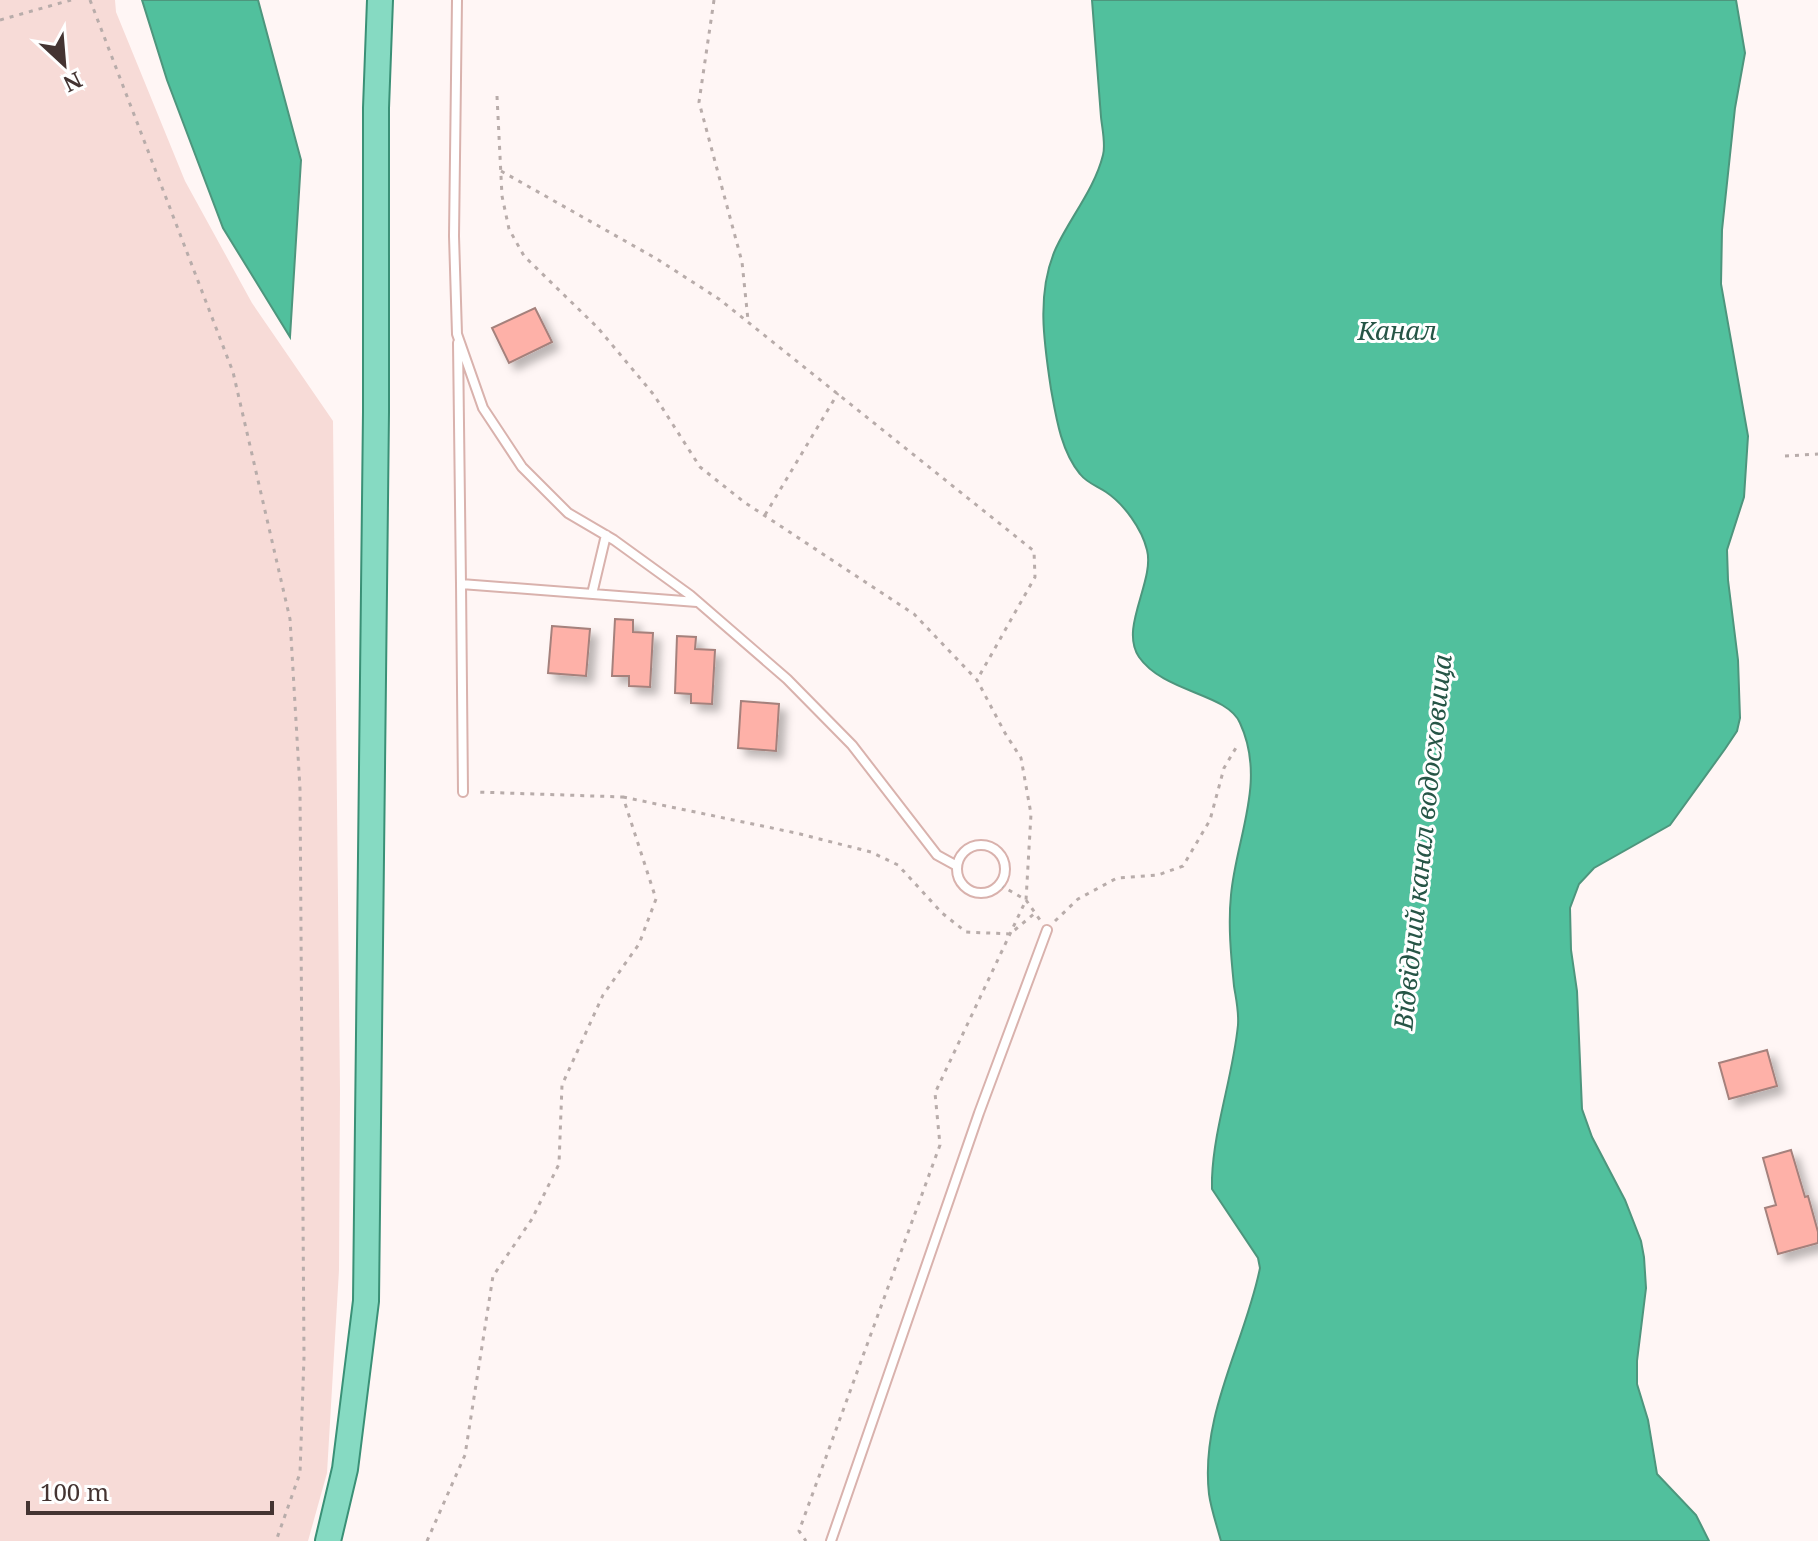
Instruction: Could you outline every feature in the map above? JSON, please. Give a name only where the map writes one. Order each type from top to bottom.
[{"type":"main road","points":[[328,1541],[345,1469],[366,1301],[376,427],[376,108],[380,0]]},
{"type":"lane","points":[[457,0],[454,236],[463,792]]},
{"type":"lane","points":[[457,334],[483,408],[522,467],[568,513],[606,535],[697,602],[787,679],[852,745],[937,855],[957,866]]},
{"type":"lane","points":[[592,594],[606,535]]},
{"type":"lane","points":[[461,584],[697,602]]},
{"type":"lane","points":[[979,845],[994,848],[1006,869],[1000,885],[987,893],[971,892],[960,881],[957,866],[964,851],[979,845]]},
{"type":"lane","points":[[831,1541],[979,1113],[1047,930]]},
{"type":"path","points":[[0,20],[71,0]]},
{"type":"path","points":[[90,0],[233,372],[290,619],[300,789],[304,1357],[300,1473],[276,1541]]},
{"type":"path","points":[[714,0],[699,102],[742,262],[748,320]]},
{"type":"path","points":[[497,96],[502,196],[509,229],[524,256],[598,328],[654,395],[700,467],[765,515],[914,614],[977,680],[1021,758],[1027,779],[1031,814],[1026,900],[935,1093],[940,1145],[799,1531],[806,1541]]},
{"type":"path","points":[[501,171],[657,259],[719,299],[1034,551],[1035,577],[977,680]]},
{"type":"path","points":[[765,515],[838,393]]},
{"type":"path","points":[[1785,456],[1818,454]]},
{"type":"path","points":[[1000,885],[1026,900],[1047,930],[1078,899],[1117,878],[1158,875],[1183,866],[1210,820],[1224,768],[1237,746]]},
{"type":"path","points":[[463,792],[623,797],[871,852],[898,865],[942,913],[966,932],[1010,934],[1035,913]]},
{"type":"path","points":[[427,1541],[465,1455],[493,1276],[532,1219],[559,1164],[562,1085],[603,995],[639,944],[656,899],[623,797]]},
{"type":"shaded area","points":[[0,0],[115,0],[116,12],[185,181],[252,303],[333,421],[339,1270],[327,1473],[308,1541],[0,1541]]},
{"type":"water","points":[[142,0],[258,0],[301,160],[290,337],[223,228],[167,80]]},
{"type":"water","name":"Канал","points":[[1092,0],[1736,0],[1745,53],[1735,108],[1722,230],[1721,284],[1748,436],[1744,497],[1727,550],[1738,660],[1740,718],[1737,731],[1670,825],[1594,868],[1579,884],[1570,908],[1582,1109],[1592,1137],[1625,1200],[1644,1257],[1646,1288],[1637,1384],[1648,1420],[1657,1474],[1696,1515],[1709,1541],[1221,1541],[1209,1494],[1211,1435],[1260,1268],[1258,1258],[1212,1189],[1216,1140],[1238,1025],[1230,906],[1248,809],[1251,766],[1248,745],[1233,713],[1209,698],[1164,678],[1139,657],[1133,632],[1148,562],[1145,542],[1126,510],[1080,474],[1064,444],[1055,411],[1044,336],[1046,282],[1056,248],[1094,179],[1104,151]]},
{"type":"building","points":[[535,308],[552,342],[509,363],[492,328]]},
{"type":"building","points":[[615,619],[633,620],[633,632],[653,633],[650,687],[629,686],[629,676],[612,676]]},
{"type":"building","points":[[552,626],[590,629],[586,676],[548,673]]},
{"type":"building","points":[[677,636],[696,637],[695,649],[715,650],[712,704],[691,703],[691,694],[675,693]]},
{"type":"building","points":[[741,701],[779,704],[776,751],[738,748]]},
{"type":"building","points":[[1767,1050],[1777,1086],[1729,1099],[1719,1063]]},
{"type":"building","points":[[1791,1150],[1805,1197],[1808,1196],[1818,1243],[1778,1254],[1765,1208],[1776,1205],[1763,1158]]},
{"type":"water label","name":"Відвідний канал водосховища","points":[[1422,842]]}]
